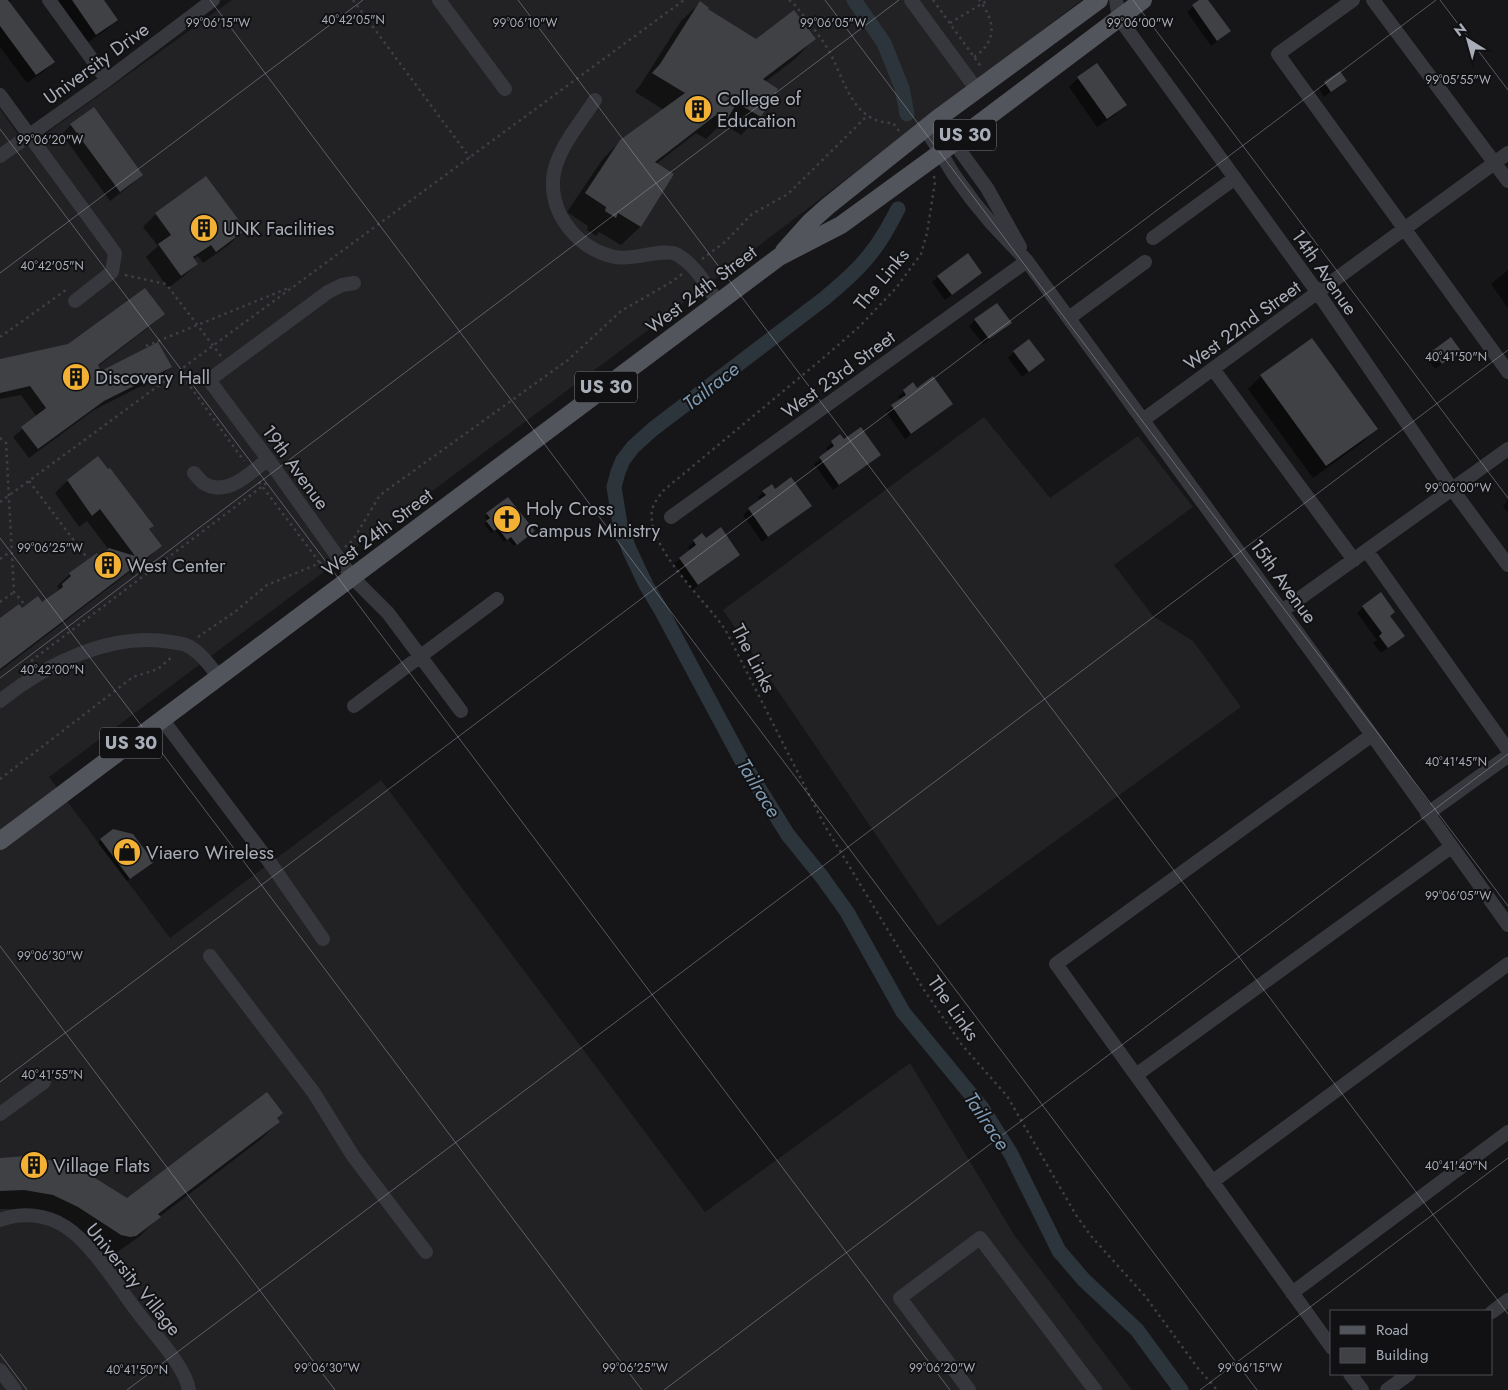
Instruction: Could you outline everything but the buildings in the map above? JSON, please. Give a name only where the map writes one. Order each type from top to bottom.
[{"type":"main road","name":"West 24th Street","points":[[779,257],[810,222],[828,206],[908,142],[1099,0]]},
{"type":"main road","name":"West 24th Street","points":[[0,842],[779,257],[841,225],[947,148],[1143,0]]},
{"type":"street","points":[[49,0],[107,80]]},
{"type":"street","name":"University Drive","points":[[0,156],[107,80],[214,0]]},
{"type":"street","points":[[439,0],[505,90]]},
{"type":"street","points":[[911,0],[977,90]]},
{"type":"street","name":"14th Avenue","points":[[1116,0],[1119,18],[1318,293],[1452,489],[1508,565]]},
{"type":"street","points":[[1353,0],[1278,54],[1508,372]]},
{"type":"street","points":[[1373,0],[1508,181]]},
{"type":"street","points":[[0,95],[116,253],[112,272],[75,301]]},
{"type":"street","points":[[595,100],[562,149],[556,163],[553,177],[554,191],[562,219],[582,243],[598,252],[616,257],[634,258],[660,253],[674,253],[692,266],[718,302]]},
{"type":"street","name":"15th Avenue","points":[[932,124],[947,148],[987,188],[1027,261]]},
{"type":"street","name":"15th Avenue","points":[[947,148],[954,175],[982,213],[1027,261],[1508,925]]},
{"type":"street","name":"West 22nd Street","points":[[1143,420],[1508,153]]},
{"type":"street","points":[[1153,238],[1235,178]]},
{"type":"street","name":"West 23rd Street","points":[[671,517],[1027,261]]},
{"type":"street","points":[[1069,318],[1145,262]]},
{"type":"street","points":[[228,365],[328,292],[342,285],[354,282]]},
{"type":"street","name":"19th Avenue","points":[[228,365],[209,380],[279,474],[336,556],[352,577],[388,613],[461,711]]},
{"type":"street","points":[[1213,369],[1354,560]]},
{"type":"street","points":[[1282,611],[1508,449]]},
{"type":"street","points":[[194,473],[205,484],[223,488],[235,484],[268,459]]},
{"type":"street","points":[[1367,551],[1508,750]]},
{"type":"street","points":[[354,706],[497,599]]},
{"type":"street","points":[[0,700],[37,674],[62,661],[112,645],[140,641],[159,640],[186,645],[196,651],[218,677]]},
{"type":"street","points":[[162,719],[271,864],[323,939]]},
{"type":"street","points":[[1330,1345],[1056,964],[1372,735]]},
{"type":"street","points":[[1428,814],[1508,756]]},
{"type":"street","points":[[1136,1075],[1451,847]]},
{"type":"street","points":[[210,956],[314,1093],[353,1156],[426,1252]]},
{"type":"street","points":[[1212,1182],[1508,964]]},
{"type":"street","points":[[0,1114],[44,1082]]},
{"type":"street","points":[[1292,1293],[1508,1132]]},
{"type":"street","name":"University Village","points":[[0,1220],[21,1215],[44,1218],[64,1226],[79,1238],[97,1258],[175,1362],[188,1382],[189,1390]]},
{"type":"street","points":[[969,1390],[900,1298],[980,1238],[1094,1390]]},
{"type":"street","points":[[1493,1311],[1508,1300]]},
{"type":"street","points":[[0,1370],[15,1390]]},
{"type":"street","points":[[1351,1375],[1362,1390]]},
{"type":"street","points":[[1387,1390],[1408,1375]]},
{"type":"path","points":[[353,0],[470,158]]},
{"type":"path","points":[[0,502],[684,0]]},
{"type":"path","points":[[789,0],[828,49],[853,101],[879,122],[893,123],[908,142]]},
{"type":"path","points":[[933,0],[984,70]]},
{"type":"path","points":[[974,57],[988,43],[992,32],[990,18],[979,0]]},
{"type":"path","points":[[950,24],[988,0]]},
{"type":"path","points":[[0,780],[133,677],[158,669],[186,645],[236,611],[267,585],[336,556],[353,540],[380,496],[568,360],[621,311],[673,281],[725,242],[752,214],[788,194],[868,115]]},
{"type":"path","name":"The Links","points":[[925,164],[934,175],[935,182],[927,233],[921,254],[896,288],[851,334],[664,490],[652,509],[652,519],[664,550],[691,589],[713,613],[726,631],[825,826],[924,990],[962,1045],[1007,1096],[1076,1215],[1091,1236],[1145,1296],[1196,1366],[1217,1390]]},
{"type":"path","points":[[112,272],[166,284],[228,365]]},
{"type":"path","points":[[146,346],[297,285]]},
{"type":"path","points":[[0,337],[70,286]]},
{"type":"path","points":[[179,371],[251,472],[320,563]]},
{"type":"path","points":[[0,438],[6,443],[14,592],[24,605]]},
{"type":"path","points":[[24,667],[279,474]]},
{"type":"path","points":[[30,480],[88,559]]},
{"type":"path","points":[[0,559],[12,550]]},
{"type":"path","points":[[0,602],[14,592]]},
{"type":"shaded area","points":[[232,0],[1082,0],[644,333],[49,777],[170,938],[381,780],[705,1212],[910,1063],[1015,1236],[1132,1390],[0,1390],[0,109],[27,147]]},
{"type":"shaded area","points":[[984,417],[1050,498],[1138,436],[1193,507],[1114,565],[1153,616],[1193,641],[1241,707],[938,926],[723,610]]},
{"type":"waterway","name":"Tailrace","points":[[854,0],[884,43],[902,88],[907,114]]},
{"type":"waterway","name":"Tailrace","points":[[898,209],[876,246],[847,279],[825,298],[653,429],[633,447],[623,460],[614,487],[620,524],[629,549],[646,585],[742,761],[788,835],[847,912],[903,1012],[982,1108],[1011,1154],[1059,1251],[1084,1280],[1137,1330],[1181,1390]]},
{"type":"place","name":"College of Education","points":[[698,109]]},
{"type":"place","name":"UNK Facilities","points":[[204,228]]},
{"type":"place","name":"Discovery Hall","points":[[76,377]]},
{"type":"place","name":"Holy Cross Campus Ministry","points":[[507,519]]},
{"type":"place","name":"West Center","points":[[108,565]]},
{"type":"place","name":"Viaero Wireless","points":[[127,852]]},
{"type":"place","name":"Village Flats","points":[[34,1165]]}]
